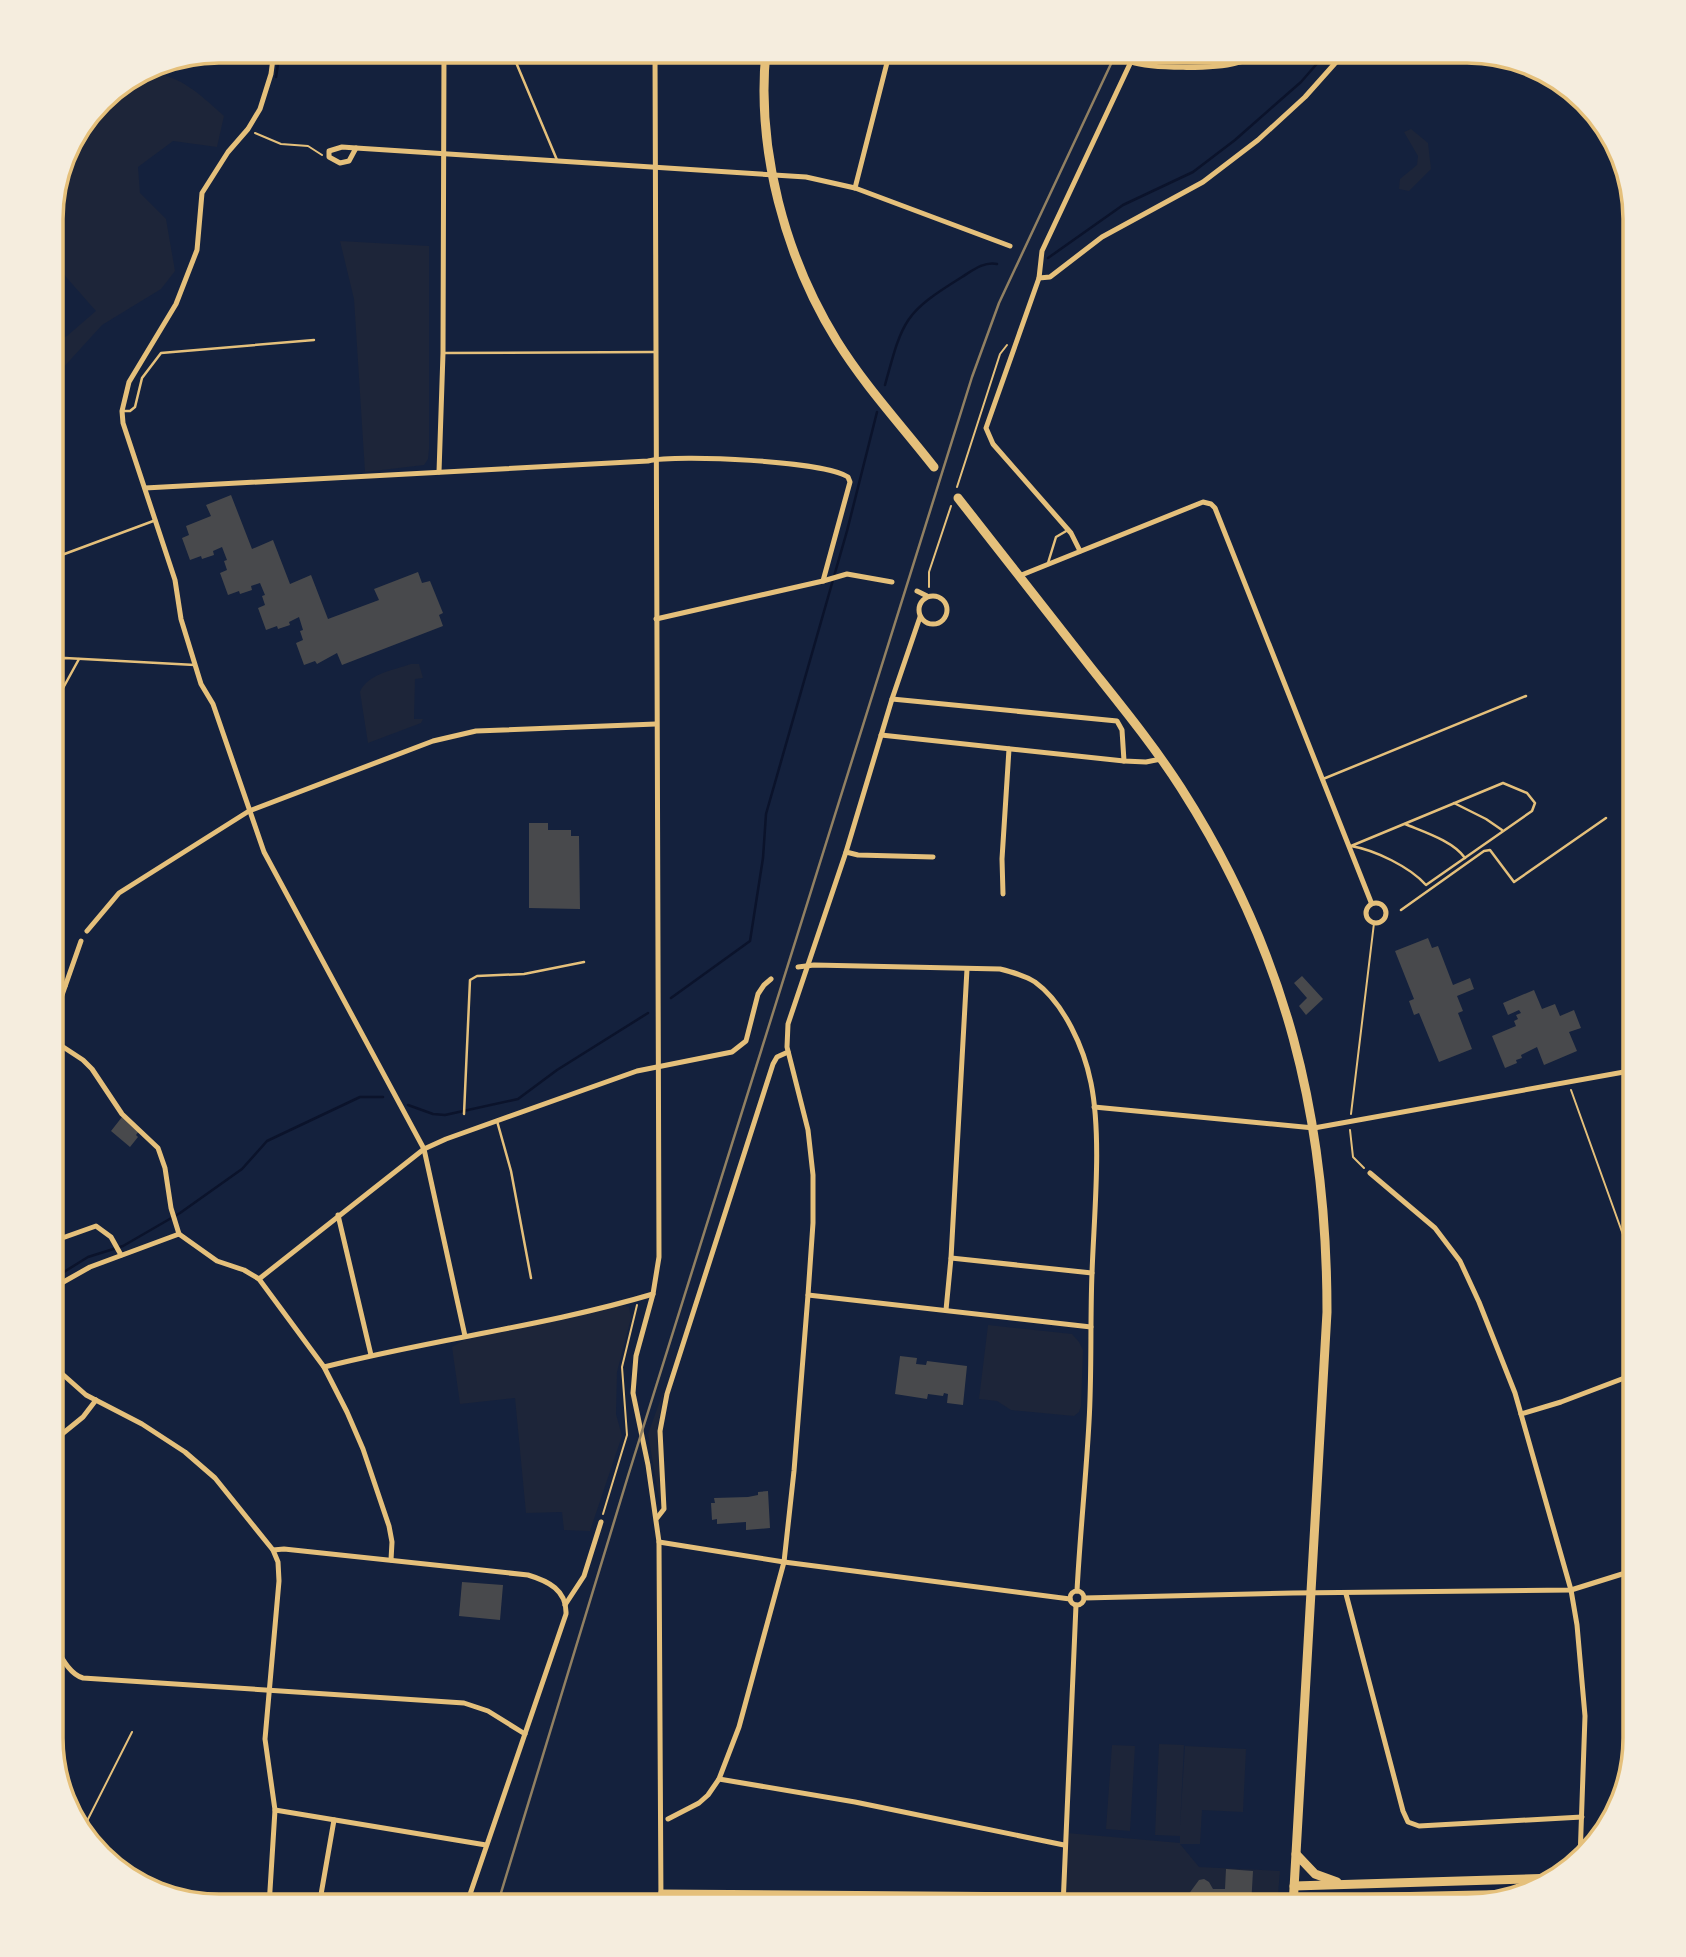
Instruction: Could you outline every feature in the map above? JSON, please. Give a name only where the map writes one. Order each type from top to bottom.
[{"type":"main road","points":[[766,63],[765,112],[773,174],[796,256],[827,323],[851,361],[934,467]]},
{"type":"main road","points":[[956,496],[1161,759],[1198,816],[1228,871],[1268,960],[1294,1038],[1314,1128],[1325,1218],[1327,1311],[1294,1894]]},
{"type":"main road","points":[[1296,1854],[1322,1878],[1348,1884]]},
{"type":"main road","points":[[1294,1886],[1534,1879]]},
{"type":"street","points":[[272,63],[267,92],[260,109],[202,193],[197,250],[176,304],[129,382],[122,411],[127,439],[175,580],[181,620],[201,684],[215,709],[249,811],[270,862],[424,1149],[465,1336]]},
{"type":"street","points":[[439,472],[443,353],[444,63]]},
{"type":"street","points":[[655,63],[659,1257],[653,1294],[636,1356],[633,1393],[659,1542],[661,1892],[930,1894]]},
{"type":"street","points":[[855,188],[887,63]]},
{"type":"street","points":[[1080,551],[1069,530],[993,444],[986,428],[1039,278],[1039,256],[1131,63]]},
{"type":"street","points":[[1138,63],[1158,66],[1236,63]]},
{"type":"street","points":[[1039,278],[1050,277],[1102,237],[1203,182],[1258,140],[1305,97],[1335,63]]},
{"type":"street","points":[[356,148],[353,158],[345,163],[335,162],[329,154],[331,149],[356,148],[806,177],[855,188],[1010,246]]},
{"type":"street","points":[[145,488],[671,457],[754,461],[820,469],[848,477],[849,490],[826,581]]},
{"type":"street","points":[[1019,576],[1203,502],[1211,504],[1215,508],[1351,846],[1371,902],[1366,914],[1368,920],[1374,923],[1384,920],[1386,910],[1382,904],[1371,902]]},
{"type":"street","points":[[656,619],[826,581],[846,574],[892,582]]},
{"type":"street","points":[[917,590],[927,596],[941,598],[946,605],[946,614],[937,624],[928,623],[920,617]]},
{"type":"street","points":[[668,1819],[699,1803],[719,1779],[739,1727],[784,1562],[794,1471],[813,1223],[813,1175],[808,1130],[786,1035],[920,617],[919,605],[927,596]]},
{"type":"street","points":[[892,699],[1117,721],[1122,730],[1124,761]]},
{"type":"street","points":[[87,931],[122,891],[249,811],[433,741],[460,734],[523,727],[656,724]]},
{"type":"street","points":[[881,735],[1124,761],[1146,762],[1161,759]]},
{"type":"street","points":[[1003,894],[1002,859],[1009,749]]},
{"type":"street","points":[[846,852],[858,855],[933,857]]},
{"type":"street","points":[[63,990],[81,941]]},
{"type":"street","points":[[798,967],[1000,969],[1013,972],[1041,988],[1058,1008],[1081,1050],[1091,1082],[1094,1107],[1089,1421],[1077,1591]]},
{"type":"street","points":[[946,1310],[967,969]]},
{"type":"street","points":[[259,1279],[424,1149],[496,1119],[637,1071],[722,1056],[739,1048],[748,1037],[760,991],[771,979]]},
{"type":"street","points":[[63,1047],[92,1069],[122,1114],[158,1148],[179,1234],[213,1259],[244,1270],[259,1279],[324,1367],[363,1449],[381,1499],[392,1542],[391,1560]]},
{"type":"street","points":[[656,1519],[664,1509],[660,1431],[667,1394],[773,1064],[777,1057],[788,1052]]},
{"type":"street","points":[[1094,1107],[1314,1128],[1623,1072]]},
{"type":"street","points":[[1370,1173],[1435,1228],[1460,1261],[1500,1354],[1521,1414],[1571,1590],[1580,1649],[1585,1716],[1581,1844]]},
{"type":"street","points":[[338,1215],[371,1355]]},
{"type":"street","points":[[63,1238],[96,1226],[111,1237],[121,1255]]},
{"type":"street","points":[[63,1282],[90,1267],[179,1234]]},
{"type":"street","points":[[951,1258],[1091,1273]]},
{"type":"street","points":[[324,1367],[653,1294]]},
{"type":"street","points":[[808,1295],[1091,1327]]},
{"type":"street","points":[[63,1374],[96,1400],[142,1424],[185,1452],[215,1478],[273,1550],[278,1562],[279,1581],[265,1739],[275,1810],[270,1894]]},
{"type":"street","points":[[1521,1414],[1623,1379]]},
{"type":"street","points":[[63,1433],[83,1417],[96,1400]]},
{"type":"street","points":[[565,1605],[584,1576],[601,1522]]},
{"type":"street","points":[[659,1542],[784,1562],[1070,1599],[1076,1605],[1064,1894]]},
{"type":"street","points":[[273,1550],[528,1574],[547,1580],[555,1587],[565,1605],[566,1614],[470,1894]]},
{"type":"street","points":[[1084,1598],[1571,1590],[1623,1574]]},
{"type":"street","points":[[1077,1591],[1082,1593],[1084,1598]]},
{"type":"street","points":[[1070,1599],[1072,1593],[1077,1591]]},
{"type":"street","points":[[1346,1594],[1405,1819],[1410,1824],[1419,1826],[1582,1817]]},
{"type":"street","points":[[1076,1605],[1082,1603],[1084,1598]]},
{"type":"street","points":[[63,1659],[71,1671],[83,1678],[464,1703],[488,1712],[525,1734]]},
{"type":"street","points":[[719,1779],[855,1802],[1064,1845]]},
{"type":"street","points":[[275,1810],[486,1845]]},
{"type":"street","points":[[321,1894],[334,1819]]},
{"type":"lane","points":[[515,63],[558,162]]},
{"type":"lane","points":[[122,411],[130,411],[135,407],[142,378],[160,353],[314,340]]},
{"type":"lane","points":[[443,353],[654,352]]},
{"type":"lane","points":[[63,555],[156,520]]},
{"type":"lane","points":[[1048,564],[1056,537],[1069,530]]},
{"type":"lane","points":[[63,659],[195,665]]},
{"type":"lane","points":[[63,688],[79,659]]},
{"type":"lane","points":[[1323,779],[1526,696]]},
{"type":"lane","points":[[1503,783],[1527,793],[1535,803],[1534,807],[1503,831],[1426,885],[1419,877],[1396,864],[1362,848],[1351,846],[1503,783]]},
{"type":"lane","points":[[1454,803],[1503,831]]},
{"type":"lane","points":[[1401,910],[1484,851],[1490,850],[1514,882],[1606,818]]},
{"type":"lane","points":[[1404,824],[1460,851],[1465,858]]},
{"type":"lane","points":[[464,1114],[470,980],[477,976],[524,974],[584,962]]},
{"type":"lane","points":[[496,1119],[515,1193],[531,1278]]},
{"type":"path","points":[[248,130],[281,144],[308,146],[322,155],[329,154]]},
{"type":"path","points":[[956,496],[1003,347],[1008,344],[1015,345]]},
{"type":"path","points":[[927,596],[929,572],[950,508]]},
{"type":"path","points":[[1370,1173],[1353,1157],[1350,1123],[1374,923]]},
{"type":"path","points":[[1569,1083],[1623,1234]]},
{"type":"path","points":[[601,1522],[627,1434],[622,1367],[637,1309],[637,1299]]},
{"type":"path","points":[[87,1821],[132,1732]]},
{"type":"shaded area","points":[[160,75],[166,76],[187,85],[224,116],[217,147],[173,141],[138,167],[140,193],[166,219],[175,271],[161,289],[102,325],[63,368],[63,338],[96,311],[63,274],[63,209],[68,179],[84,141],[109,109],[132,89]]},
{"type":"shaded area","points":[[1411,129],[1428,143],[1431,169],[1409,191],[1399,189],[1400,179],[1417,165],[1418,156],[1404,132]]},
{"type":"shaded area","points":[[340,241],[429,246],[429,449],[424,465],[365,472],[354,299]]},
{"type":"shaded area","points":[[411,664],[419,664],[423,678],[415,679],[414,719],[423,719],[421,723],[368,743],[360,692],[375,677]]},
{"type":"shaded area","points":[[620,1305],[629,1307],[631,1318],[617,1372],[616,1414],[622,1436],[590,1531],[564,1530],[562,1512],[526,1513],[515,1398],[460,1404],[452,1347],[464,1340]]},
{"type":"shaded area","points":[[988,1325],[1072,1334],[1083,1350],[1079,1412],[1074,1416],[1011,1410],[997,1401],[979,1399]]},
{"type":"shaded area","points":[[664,1390],[657,1431],[661,1510],[648,1434]]},
{"type":"shaded area","points":[[1159,1744],[1184,1745],[1180,1827],[1185,1746],[1246,1749],[1243,1812],[1202,1810],[1200,1844],[1180,1844],[1199,1867],[1280,1871],[1278,1894],[1064,1894],[1067,1833],[1180,1843],[1180,1836],[1155,1835]]},
{"type":"shaded area","points":[[1112,1745],[1135,1746],[1130,1831],[1106,1829]]},
{"type":"building","points":[[231,495],[252,549],[273,540],[290,584],[311,575],[328,619],[379,600],[374,589],[418,572],[422,583],[430,581],[443,613],[439,615],[443,626],[342,665],[337,653],[317,664],[315,661],[304,665],[296,643],[303,640],[299,617],[289,622],[290,625],[266,630],[258,608],[265,605],[262,596],[265,595],[260,583],[251,586],[252,590],[228,595],[220,573],[227,570],[224,561],[227,560],[222,547],[213,551],[214,555],[190,560],[182,538],[189,535],[186,526],[211,516],[206,505]]},
{"type":"building","points":[[529,823],[548,823],[548,830],[571,830],[571,836],[579,836],[580,909],[529,908]]},
{"type":"building","points":[[1428,938],[1432,948],[1438,946],[1453,985],[1470,978],[1474,989],[1457,996],[1463,1011],[1458,1013],[1472,1049],[1439,1062],[1419,1013],[1414,1015],[1409,1001],[1414,999],[1395,951]]},
{"type":"building","points":[[1302,976],[1323,999],[1306,1015],[1299,1006],[1307,998],[1294,983]]},
{"type":"building","points":[[1534,990],[1542,1009],[1555,1004],[1560,1016],[1574,1010],[1581,1028],[1569,1032],[1577,1051],[1544,1065],[1537,1047],[1521,1055],[1522,1058],[1516,1060],[1517,1063],[1505,1068],[1492,1036],[1516,1026],[1516,1015],[1521,1013],[1519,1010],[1508,1015],[1503,1003]]},
{"type":"building","points":[[122,1117],[139,1131],[130,1147],[111,1131]]},
{"type":"building","points":[[900,1356],[917,1358],[916,1364],[926,1365],[927,1361],[967,1366],[963,1405],[947,1403],[948,1394],[944,1393],[943,1396],[928,1394],[927,1399],[895,1394]]},
{"type":"building","points":[[768,1491],[770,1528],[746,1530],[746,1522],[717,1524],[717,1519],[712,1520],[711,1503],[715,1503],[714,1498],[748,1497]]},
{"type":"building","points":[[462,1582],[503,1585],[500,1620],[459,1616]]},
{"type":"building","points":[[1226,1869],[1253,1871],[1252,1894],[1189,1894],[1199,1880],[1204,1879],[1213,1889],[1225,1889]]},
{"type":"waterway","points":[[276,77],[278,63]]},
{"type":"waterway","points":[[1048,258],[1123,205],[1193,172],[1235,140],[1301,82],[1318,63]]},
{"type":"waterway","points":[[885,385],[896,345],[908,320],[917,310],[943,289],[975,269],[997,264]]},
{"type":"waterway","points":[[671,998],[750,941],[763,858],[766,814],[847,531],[877,412]]},
{"type":"waterway","points":[[408,1105],[433,1114],[445,1115],[518,1099],[557,1070],[648,1013]]},
{"type":"waterway","points":[[63,1273],[88,1257],[123,1246],[180,1213],[242,1169],[267,1141],[360,1097],[383,1097]]},
{"type":"railway","points":[[501,1894],[628,1476],[972,377],[999,303],[1111,63]]}]
